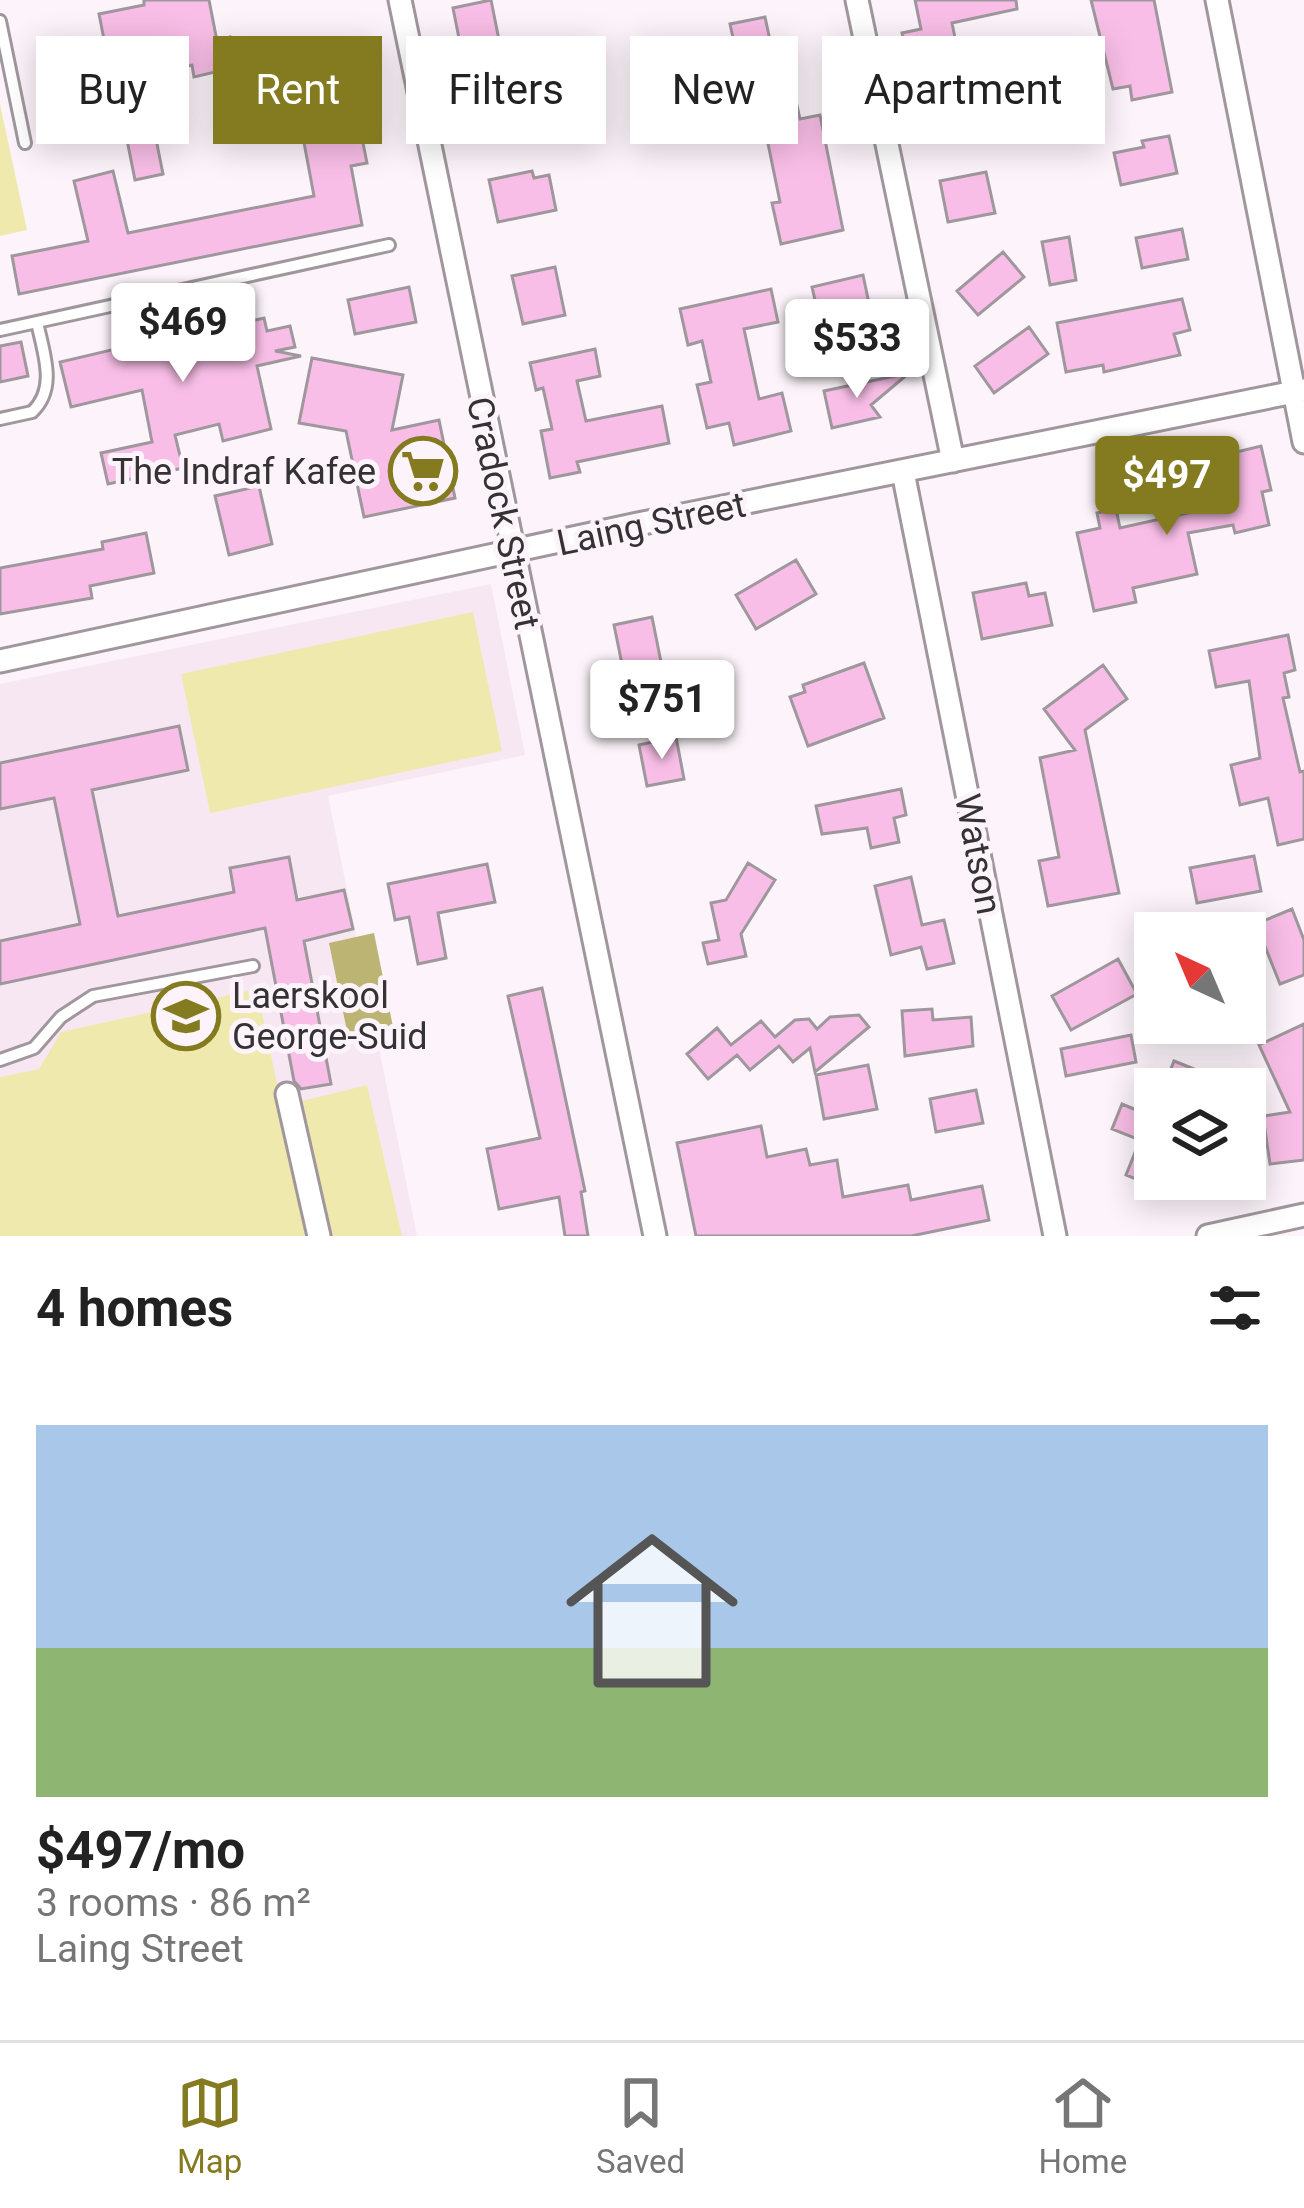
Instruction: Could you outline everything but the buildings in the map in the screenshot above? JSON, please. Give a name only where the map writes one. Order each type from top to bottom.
[{"type":"street","name":"Cradock Street","points":[[400,0],[655,1236]]},
{"type":"street","points":[[857,0],[953,461]]},
{"type":"street","points":[[1217,0],[1299,391],[1304,442]]},
{"type":"street","name":"Laing Street","points":[[0,662],[1299,391]]},
{"type":"street","name":"Watson","points":[[903,472],[1055,1236]]},
{"type":"street","points":[[287,1094],[320,1236]]},
{"type":"street","points":[[1208,1236],[1304,1215]]},
{"type":"lane","points":[[0,21],[25,143]]},
{"type":"lane","points":[[0,330],[389,245]]},
{"type":"lane","points":[[0,419],[32,412],[46,392],[37,322]]},
{"type":"lane","points":[[0,1060],[34,1048],[61,1017],[93,996],[253,966]]},
{"type":"shaded area","points":[[0,104],[27,230],[0,236]]},
{"type":"shaded area","name":"Laerskool George-Suid","points":[[491,584],[525,755],[328,796],[417,1236],[0,1236],[0,684]]},
{"type":"shaded area","points":[[473,612],[502,751],[210,813],[181,674]]},
{"type":"shaded area","points":[[374,933],[393,1027],[348,1036],[329,943]]},
{"type":"shaded area","points":[[257,989],[309,1236],[0,1236],[0,1077],[39,1069],[61,1032]]},
{"type":"shaded area","points":[[367,1085],[402,1236],[329,1236],[298,1102]]},
{"type":"place","name":"The Indraf Kafee","points":[[423,471]]},
{"type":"place","name":"Laerskool George-Suid","points":[[186,1016]]}]
